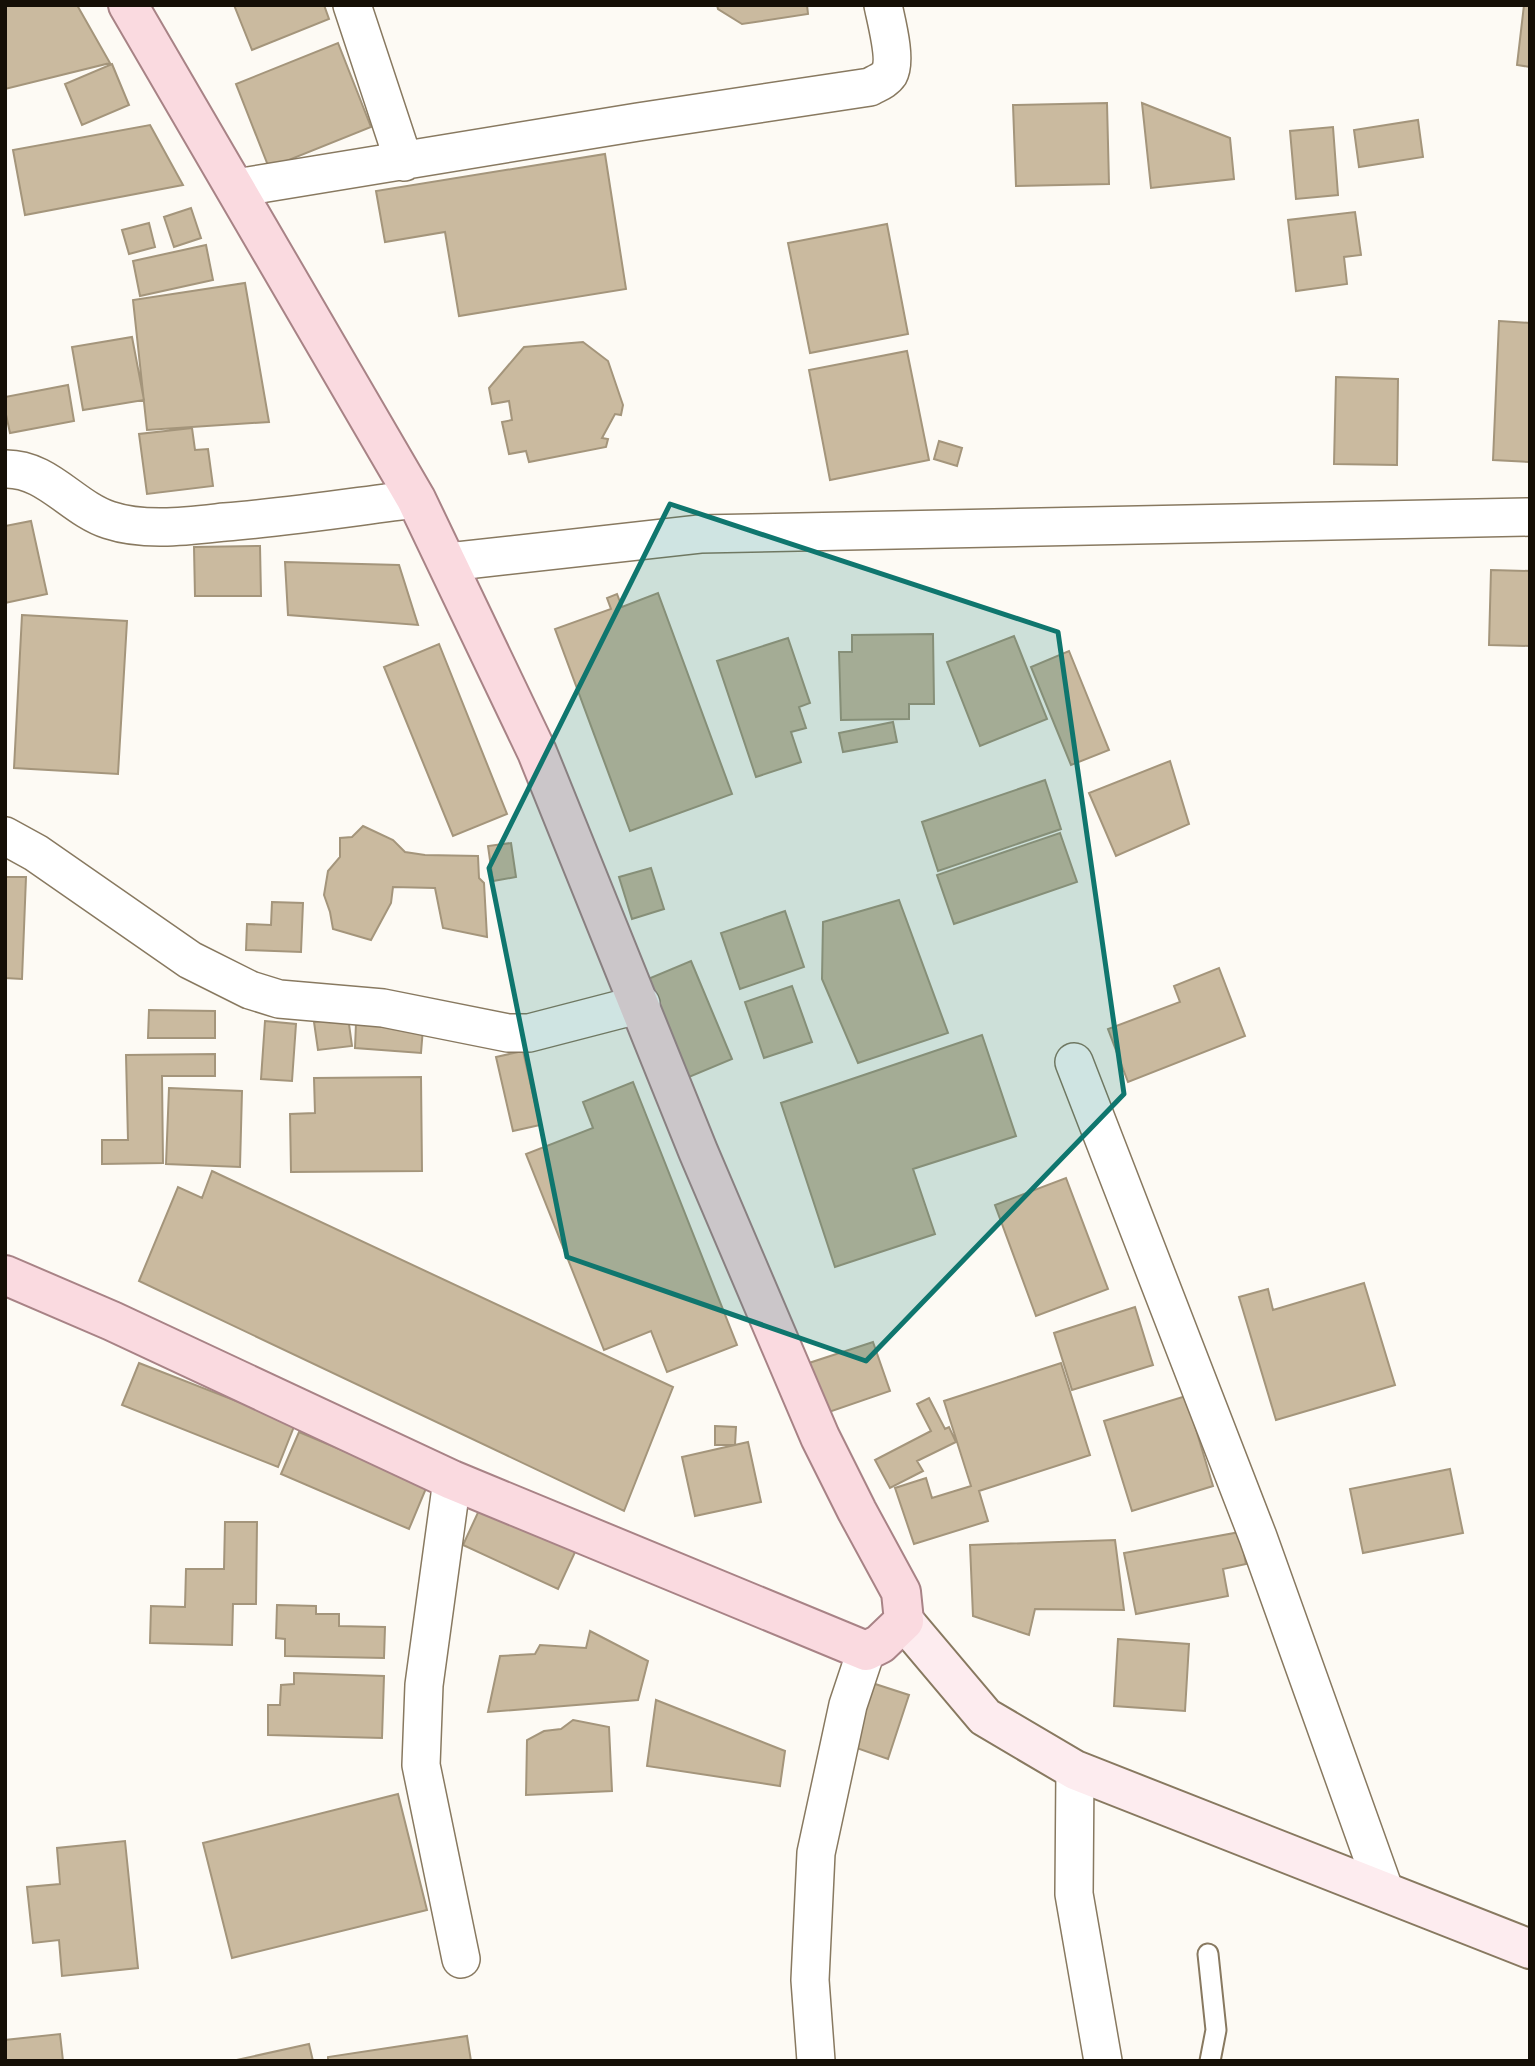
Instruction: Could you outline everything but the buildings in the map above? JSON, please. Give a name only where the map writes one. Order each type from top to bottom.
[{"type":"main road","points":[[5,1276],[112,1321],[452,1480],[866,1651],[880,1644],[904,1621],[901,1592],[820,1437],[698,1151],[641,1004],[537,752],[448,562],[416,499],[128,5]]},
{"type":"street","points":[[352,5],[404,162]]},
{"type":"street","points":[[236,188],[870,87],[888,76],[891,67],[890,35],[883,5]]},
{"type":"street","points":[[5,469],[36,476],[108,520],[133,525],[187,526],[276,518],[416,499]]},
{"type":"street","points":[[448,562],[700,534],[1530,517]]},
{"type":"street","points":[[5,836],[36,853],[190,960],[250,990],[279,999],[383,1008],[508,1033],[529,1033],[641,1004]]},
{"type":"street","points":[[1074,1062],[1258,1537],[1385,1892]]},
{"type":"street","points":[[452,1480],[424,1685],[421,1765],[461,1959]]},
{"type":"street","points":[[904,1621],[985,1717],[1074,1770],[1530,1949]]},
{"type":"street","points":[[816,2061],[810,1980],[816,1853],[848,1705],[866,1651]]},
{"type":"street","points":[[1074,1770],[1074,1894],[1103,2061]]},
{"type":"lane","points":[[1208,1954],[1216,2029],[1210,2061]]},
{"type":"highlighted area","points":[[670,504],[1058,632],[1124,1094],[866,1361],[567,1257],[489,868]]}]
